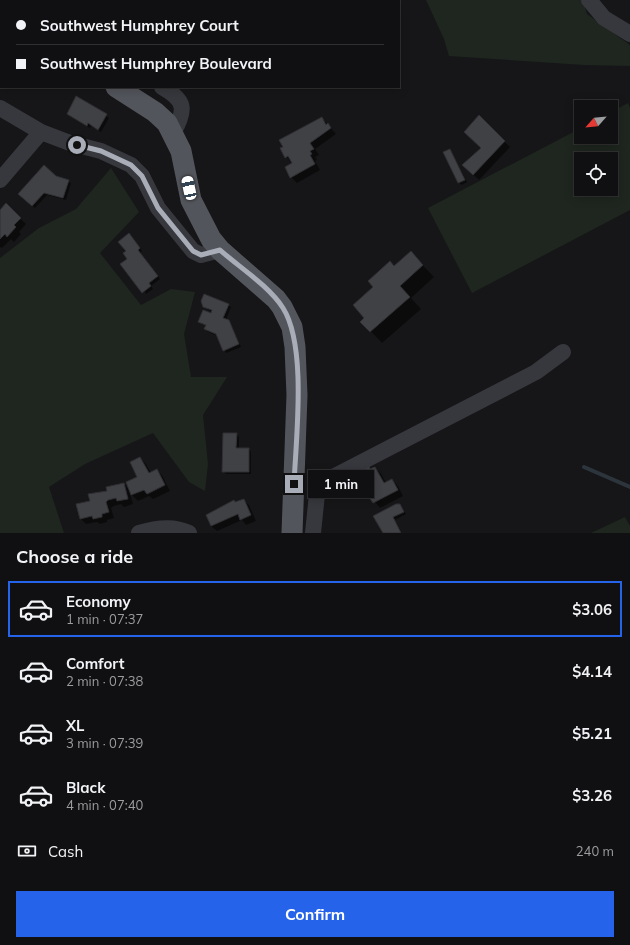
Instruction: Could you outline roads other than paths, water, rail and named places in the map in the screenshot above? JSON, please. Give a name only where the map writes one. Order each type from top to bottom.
[{"type":"main road","points":[[118,88],[155,112],[167,123],[173,132],[181,151],[192,200],[202,225],[220,250],[276,299],[288,317],[294,336],[297,395],[292,533]]},
{"type":"street","points":[[589,0],[604,18],[630,34]]},
{"type":"street","points":[[164,88],[177,96],[183,106],[173,132]]},
{"type":"street","points":[[0,108],[41,132],[70,143],[101,151],[131,165],[142,176],[158,208],[193,251],[201,255],[220,250]]},
{"type":"street","points":[[0,180],[41,132]]},
{"type":"street","points":[[313,533],[317,494],[326,481],[536,372],[563,352]]},
{"type":"street","points":[[139,533],[155,528],[171,528],[189,533]]},
{"type":"waterway","points":[[584,467],[630,487]]}]
